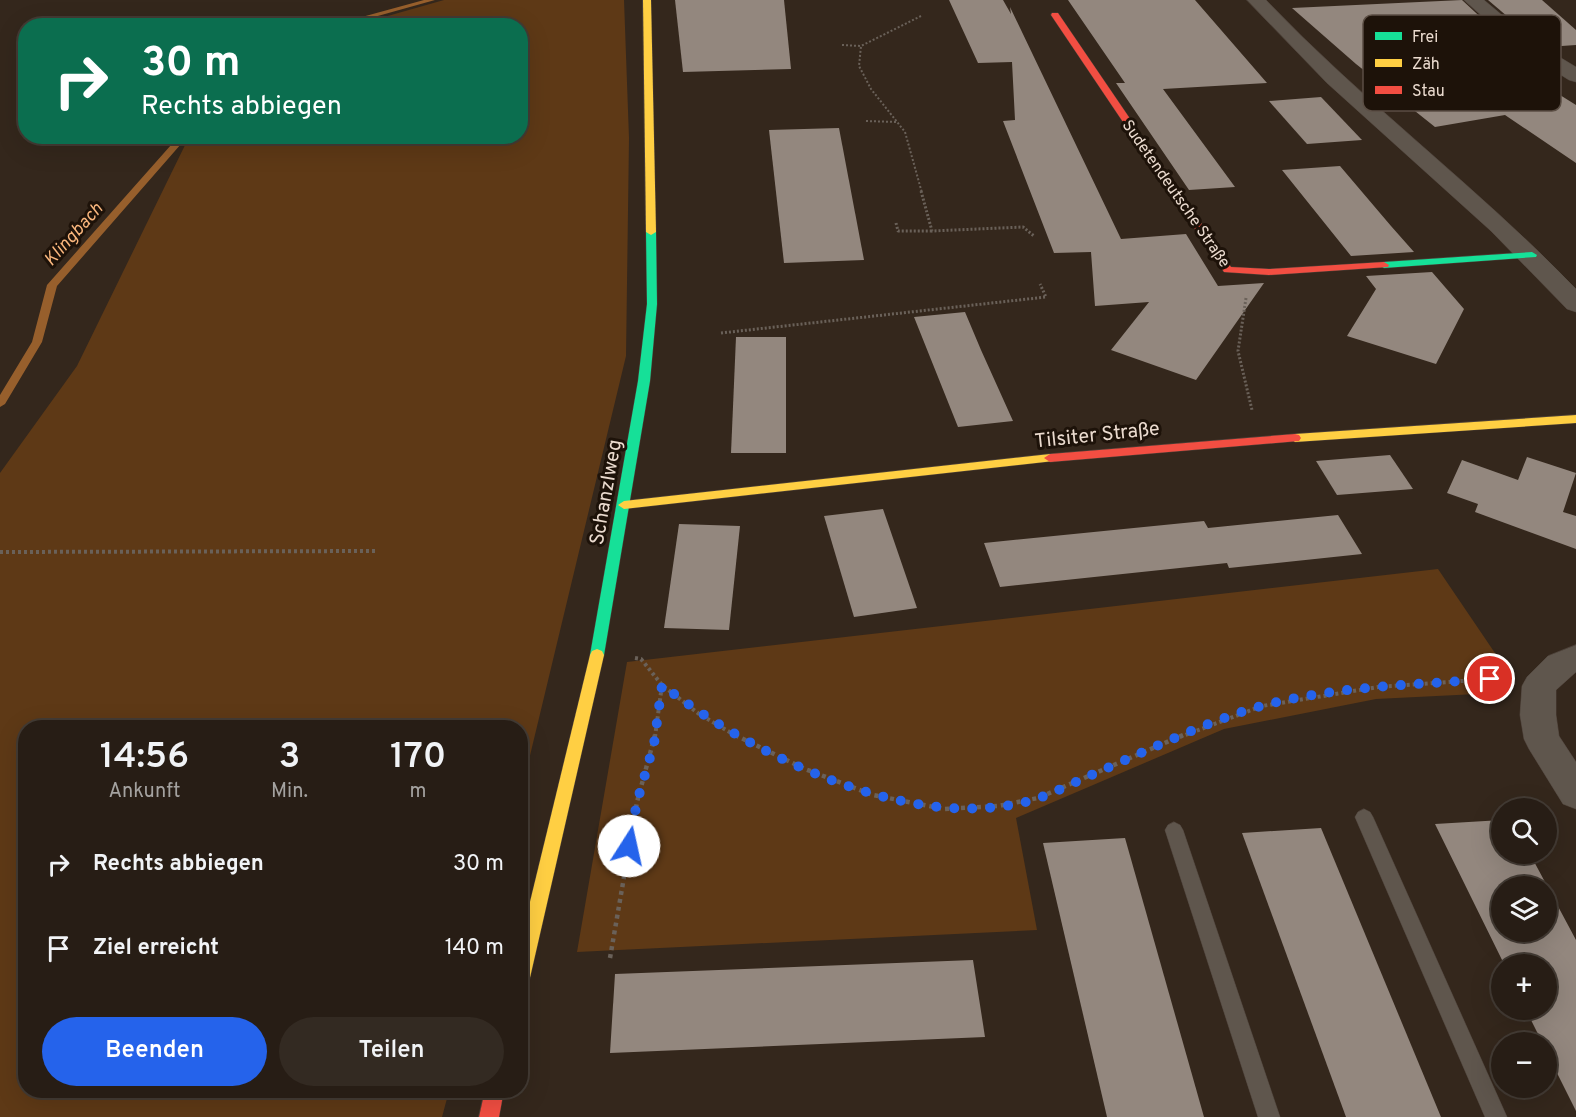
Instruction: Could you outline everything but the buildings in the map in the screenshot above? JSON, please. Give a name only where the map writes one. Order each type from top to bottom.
[{"type":"street","name":"Schanzlweg","points":[[528,948],[597,654],[644,381],[652,304],[647,0]]},
{"type":"street","points":[[1256,0],[1363,105]]},
{"type":"street","points":[[1473,0],[1491,15]]},
{"type":"street","name":"Sudetendeutsche Straße","points":[[1055,15],[1228,270],[1269,272],[1532,255]]},
{"type":"street","points":[[1561,67],[1576,76]]},
{"type":"street","points":[[1369,111],[1532,255],[1576,304]]},
{"type":"street","name":"Tilsiter Straße","points":[[624,505],[1115,451],[1576,419]]},
{"type":"street","points":[[1576,658],[1560,665],[1539,686],[1538,715],[1542,739],[1576,793]]},
{"type":"street","points":[[489,1117],[493,1098]]},
{"type":"lane","points":[[1364,817],[1496,1117]]},
{"type":"lane","points":[[1174,830],[1269,1117]]},
{"type":"path","points":[[842,45],[861,46],[921,16]]},
{"type":"path","points":[[861,46],[859,66],[871,89],[905,132],[932,231]]},
{"type":"path","points":[[866,122],[897,122]]},
{"type":"path","points":[[896,224],[898,231],[1023,227],[1034,236]]},
{"type":"path","points":[[1228,270],[1245,293],[1247,303],[1238,351],[1249,405],[1269,439]]},
{"type":"path","points":[[721,333],[1046,297],[1040,284]]},
{"type":"path","points":[[0,552],[377,551]]},
{"type":"path","points":[[597,654],[641,659],[662,685],[708,720],[747,742],[805,769],[873,795],[944,809],[998,806],[1038,798],[1209,724],[1262,706],[1378,687],[1490,679],[1539,686]]},
{"type":"path","points":[[610,958],[637,802],[654,744],[662,685]]},
{"type":"shaded area","points":[[444,0],[624,0],[629,138],[626,356],[528,764],[528,720],[18,720],[18,1098],[447,1098],[442,1117],[0,1117],[0,473],[77,366],[186,144],[528,144],[528,18],[381,18]]},
{"type":"shaded area","points":[[1438,569],[1499,659],[1497,693],[1376,699],[1224,729],[1016,818],[1037,930],[577,952],[627,662]]},
{"type":"waterway","name":"Klingbach","points":[[363,18],[432,0]]},
{"type":"waterway","name":"Klingbach","points":[[0,404],[37,342],[52,285],[177,144]]},
{"type":"traffic: fast","points":[[597,655],[644,381],[652,304],[651,232]]},
{"type":"traffic: fast","points":[[1384,265],[1532,255]]},
{"type":"traffic: slow","points":[[647,0],[651,232]]},
{"type":"traffic: slow","points":[[1295,438],[1576,419]]},
{"type":"traffic: slow","points":[[624,505],[1050,458]]},
{"type":"traffic: slow","points":[[528,948],[597,655]]},
{"type":"traffic: jam","points":[[1055,15],[1228,270],[1269,272],[1384,265]]},
{"type":"traffic: jam","points":[[1050,458],[1295,438]]},
{"type":"traffic: jam","points":[[489,1117],[493,1098]]},
{"type":"route","points":[[629,846],[637,802],[654,744],[662,685],[699,714],[747,742],[805,769],[873,795],[944,809],[998,806],[1038,798],[1209,724],[1262,706],[1378,687],[1490,679]]}]
